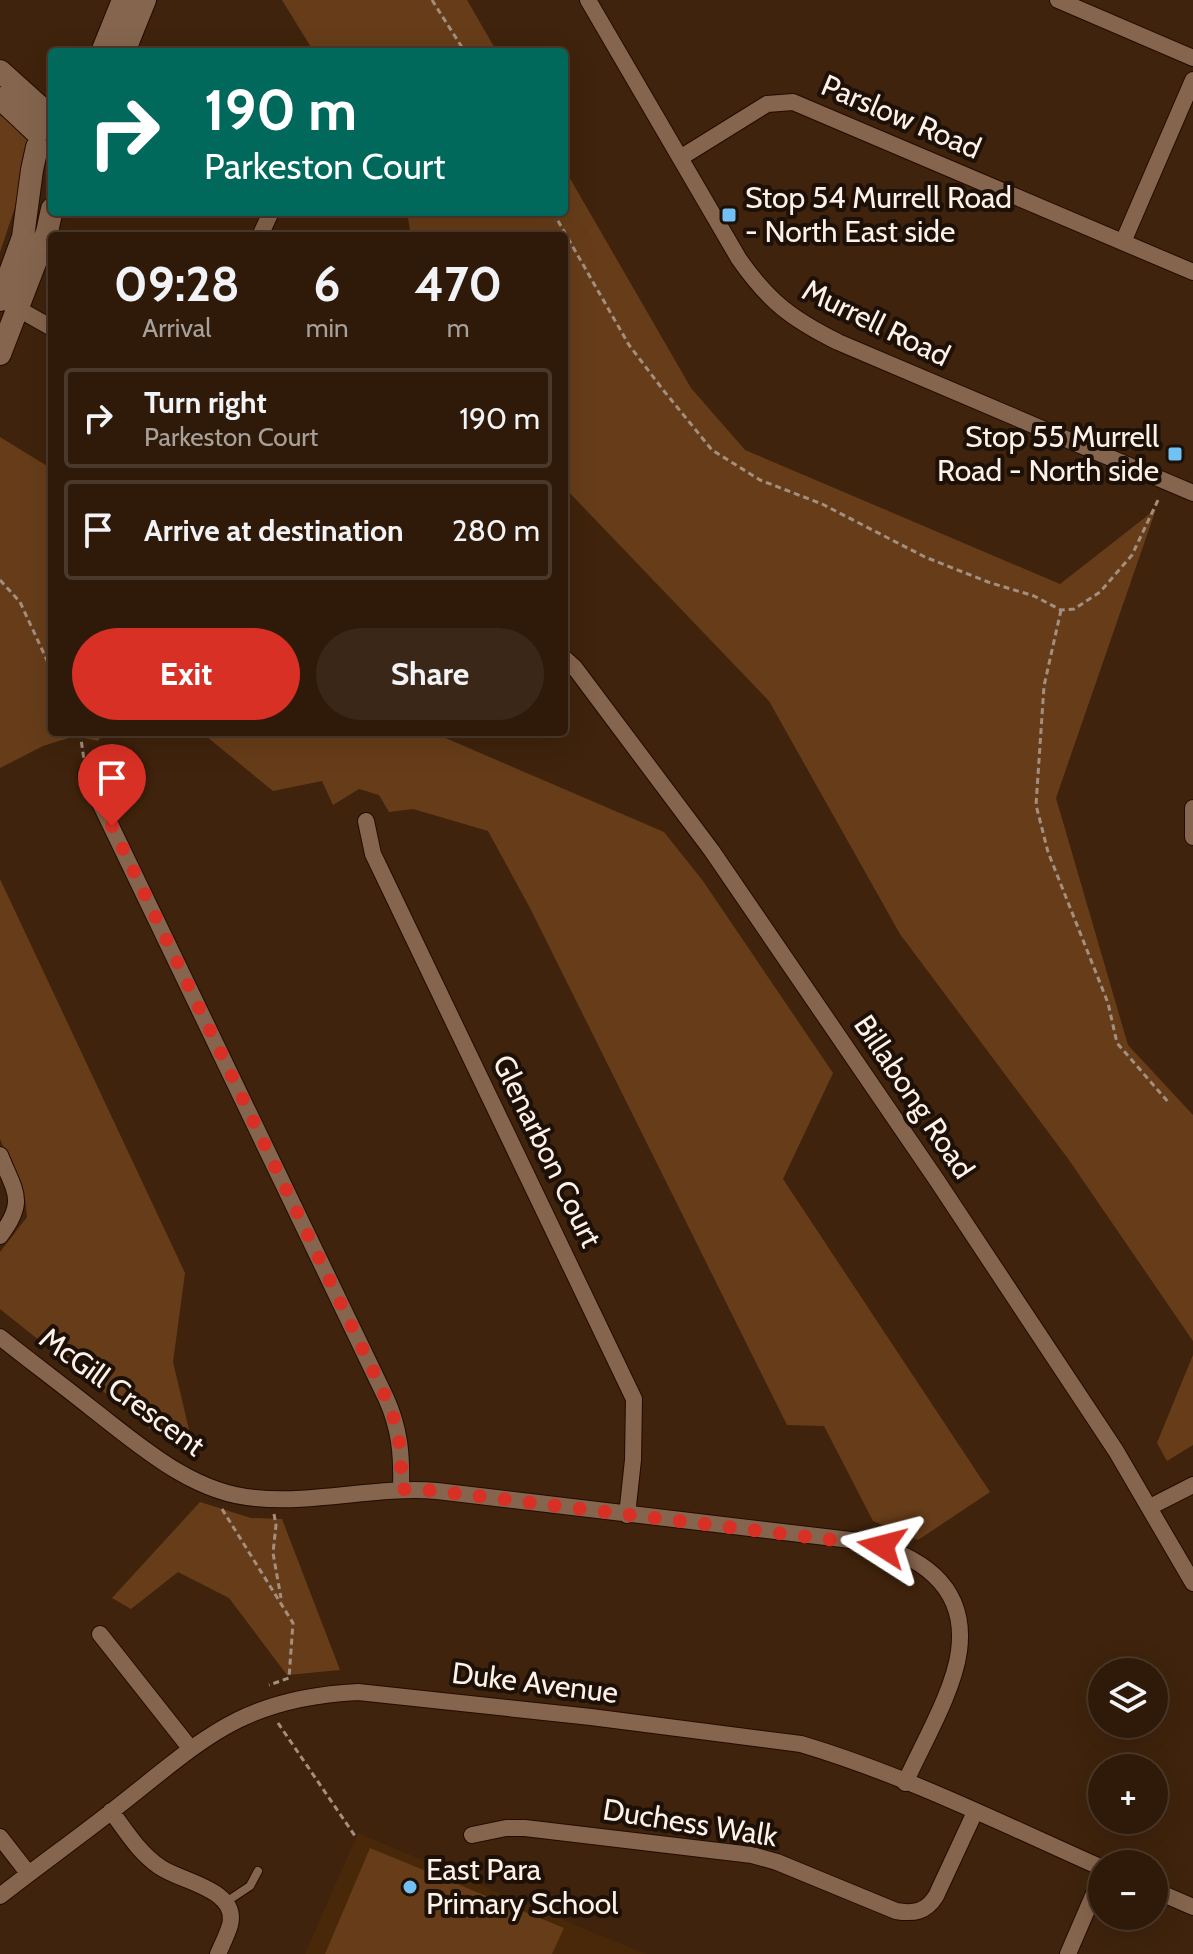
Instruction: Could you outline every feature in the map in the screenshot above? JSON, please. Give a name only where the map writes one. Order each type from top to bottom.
[{"type":"main road","points":[[104,48],[123,0]]},
{"type":"main road","points":[[126,48],[145,0]]},
{"type":"main road","points":[[0,71],[46,135]]},
{"type":"main road","points":[[0,98],[46,135]]},
{"type":"main road","points":[[0,354],[6,302],[23,237],[32,170],[46,135]]},
{"type":"main road","points":[[6,302],[47,232],[50,216]]},
{"type":"street","name":"Murrell Road","points":[[588,0],[739,259],[769,297],[797,321],[838,342],[1193,493]]},
{"type":"street","points":[[1058,0],[1193,58]]},
{"type":"street","points":[[1123,242],[1193,80]]},
{"type":"street","name":"Parslow Road","points":[[680,158],[767,104],[793,102],[1193,272]]},
{"type":"street","points":[[6,302],[48,326]]},
{"type":"street","name":"Billabong Road","points":[[568,662],[712,851],[944,1192],[1116,1451],[1193,1583]]},
{"type":"street","points":[[86,774],[391,1408],[401,1444],[401,1489]]},
{"type":"street","points":[[1193,808],[1193,837]]},
{"type":"street","name":"Glenarbon Court","points":[[366,821],[373,854],[634,1399],[633,1460],[627,1515]]},
{"type":"street","points":[[0,1155],[15,1190],[17,1207],[0,1236]]},
{"type":"street","name":"McGill Crescent","points":[[0,1337],[133,1441],[178,1471],[211,1488],[239,1496],[272,1499],[401,1489],[437,1491],[859,1541],[901,1553],[929,1569],[943,1585],[956,1616],[959,1651],[950,1683],[905,1783]]},
{"type":"street","points":[[1150,1507],[1193,1485]]},
{"type":"street","points":[[100,1634],[190,1748]]},
{"type":"street","name":"Duke Avenue","points":[[0,1896],[190,1748],[234,1720],[305,1697],[358,1692],[576,1715],[801,1744],[905,1783],[1088,1862]]},
{"type":"street","points":[[111,1811],[151,1861],[217,1894],[226,1902],[231,1920],[218,1954]]},
{"type":"street","name":"Duchess Walk","points":[[472,1835],[506,1828],[525,1828],[752,1855],[777,1862],[896,1911],[915,1912],[929,1906],[936,1896],[975,1812]]},
{"type":"street","points":[[0,1837],[28,1873]]},
{"type":"street","points":[[1168,1896],[1193,1907]]},
{"type":"street","points":[[1068,1954],[1088,1908]]},
{"type":"lane","points":[[226,1902],[250,1886],[258,1871]]},
{"type":"path","points":[[432,0],[462,48]]},
{"type":"path","points":[[568,238],[629,345],[712,450],[760,480],[822,504],[925,557],[1034,596],[1061,610],[1074,609],[1100,592],[1132,555],[1166,482]]},
{"type":"path","points":[[0,580],[20,602],[48,662]]},
{"type":"path","points":[[1061,610],[1044,686],[1036,805],[1048,852],[1108,1003],[1117,1043],[1169,1103]]},
{"type":"path","points":[[81,736],[86,774]]},
{"type":"path","points":[[211,1488],[293,1623],[289,1678],[269,1685]]},
{"type":"path","points":[[272,1499],[276,1525],[273,1553],[282,1602]]},
{"type":"path","points":[[267,1707],[355,1836]]},
{"type":"shaded area","points":[[282,0],[467,0],[495,48],[312,48]]},
{"type":"shaded area","points":[[0,115],[37,142],[0,252]]},
{"type":"shaded area","points":[[568,175],[691,388],[745,450],[1060,584],[1156,509],[1056,798],[1128,1045],[1193,1115],[1193,1341],[1069,1160],[900,934],[769,701],[568,491],[568,232],[410,232],[408,216],[568,216]]},
{"type":"shaded area","points":[[0,437],[48,467],[48,736],[75,736],[43,746],[0,768]]},
{"type":"shaded area","points":[[75,736],[101,736],[98,741]]},
{"type":"shaded area","points":[[206,736],[444,736],[664,832],[703,881],[833,1073],[783,1179],[990,1492],[918,1540],[873,1521],[824,1426],[787,1425],[530,908],[488,831],[413,809],[389,812],[379,795],[359,789],[333,805],[322,781],[273,791]]},
{"type":"shaded area","points":[[0,879],[185,1273],[173,1362],[195,1455],[158,1435],[0,1309],[0,1252],[27,1217],[25,1199],[0,1139]]},
{"type":"shaded area","points":[[1193,1355],[1193,1445],[1167,1461],[1157,1443]]},
{"type":"shaded area","points":[[200,1502],[251,1518],[282,1519],[340,1670],[287,1675],[229,1598],[178,1572],[131,1609],[112,1598]]},
{"type":"shaded area","name":"East Para Primary School","points":[[358,1833],[606,1938],[646,1954],[305,1954]]},
{"type":"shaded area","name":"East Para Primary School","points":[[370,1848],[564,1928],[552,1954],[325,1954]]},
{"type":"place","name":"Stop 54 Murrell Road - North East side","points":[[729,215]]},
{"type":"place","name":"Stop 55 Murrell Road - North side","points":[[1175,454]]},
{"type":"place","name":"East Para Primary School","points":[[410,1887]]},
{"type":"route","points":[[112,826],[396,1419],[401,1444],[401,1489],[882,1546]]}]
